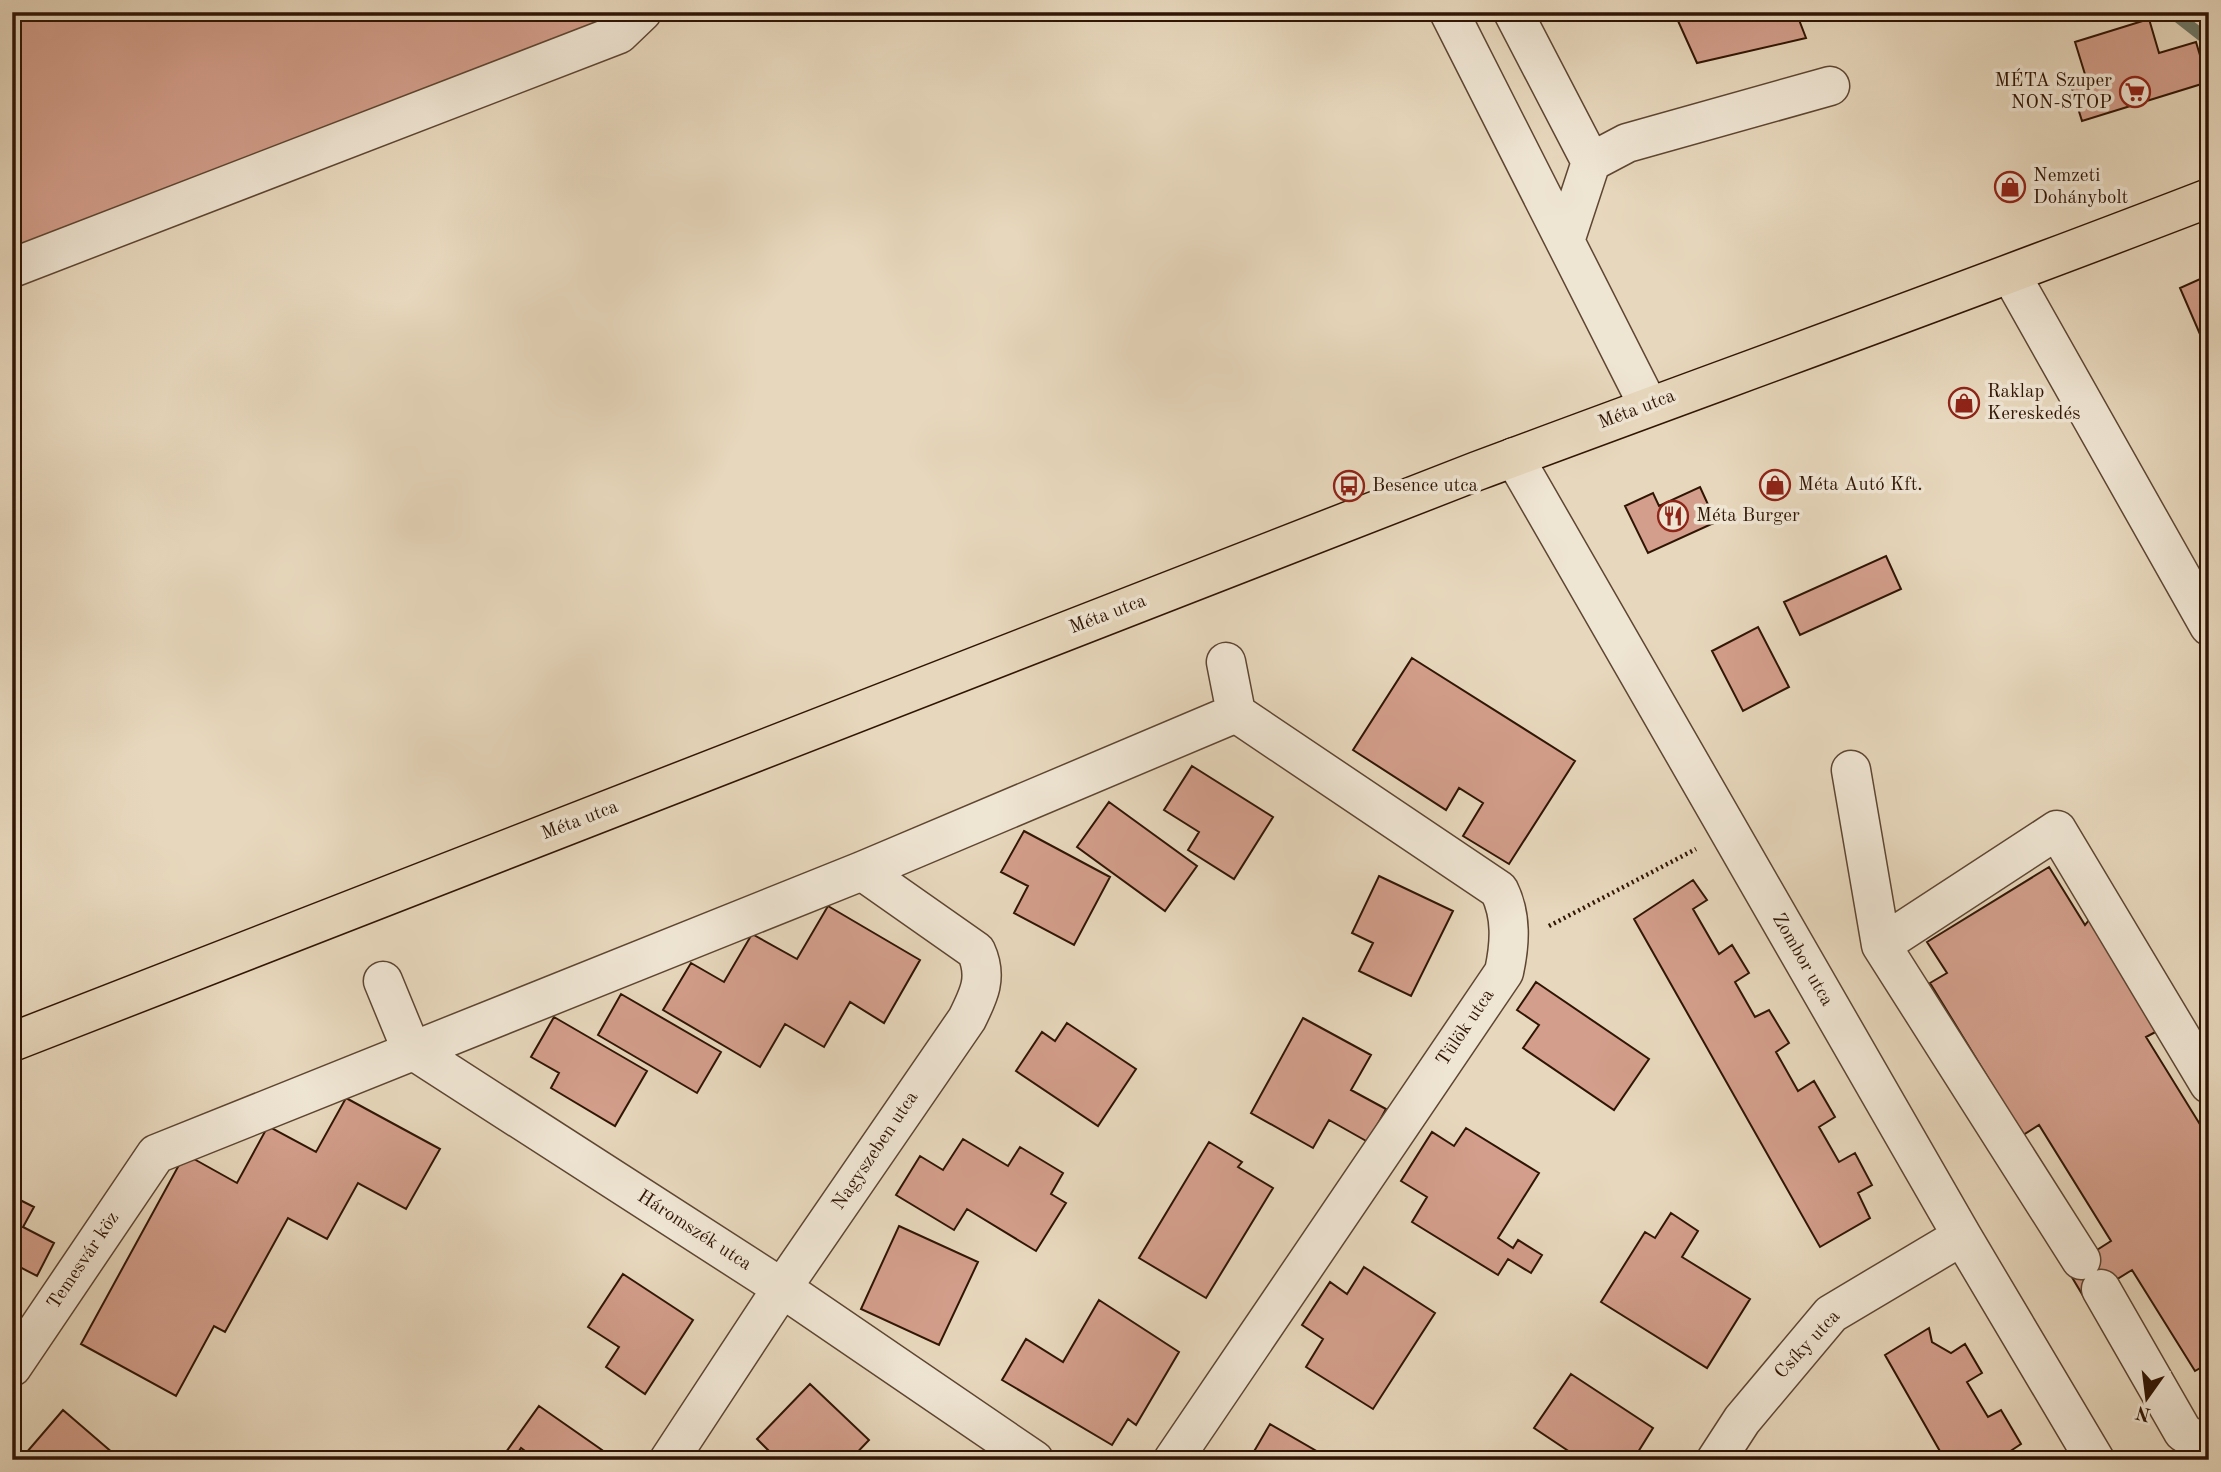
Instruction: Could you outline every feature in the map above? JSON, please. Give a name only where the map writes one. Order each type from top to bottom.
[{"type":"main road","name":"Méta utca","points":[[12,1042],[1648,405],[2011,275],[2209,198]]},
{"type":"street","points":[[12,268],[619,34],[642,12]]},
{"type":"street","points":[[1450,12],[1648,405]]},
{"type":"street","points":[[1513,12],[1591,162]]},
{"type":"street","points":[[1565,241],[1591,162],[1627,143],[1830,86]]},
{"type":"street","points":[[2011,275],[2209,626]]},
{"type":"street","name":"Zombor utca","points":[[1514,457],[1962,1236],[2095,1460]]},
{"type":"street","points":[[383,981],[411,1049],[862,871],[1236,713],[1226,662]]},
{"type":"street","name":"Tülök utca","points":[[1173,1460],[1504,972],[1510,944],[1505,902],[1499,890],[1236,713]]},
{"type":"street","points":[[1851,770],[1881,945],[2091,1274],[2183,1433],[2209,1449]]},
{"type":"street","points":[[1881,945],[2057,830],[2209,1084]]},
{"type":"street","name":"Nagyszeben utca","points":[[669,1460],[782,1288],[967,1018],[982,989],[983,965],[976,951],[862,871]]},
{"type":"street","name":"Temesvár köz","points":[[12,1367],[156,1154],[411,1049]]},
{"type":"street","name":"Háromszék utca","points":[[411,1049],[782,1288],[1034,1460]]},
{"type":"street","name":"Csíky utca","points":[[1716,1460],[1742,1420],[1831,1314],[1962,1236]]},
{"type":"path","points":[[1510,944],[1728,831]]},
{"type":"building","points":[[12,12],[597,12],[598,24],[12,250]]},
{"type":"building","points":[[1674,12],[1796,12],[1806,38],[1697,63]]},
{"type":"building","points":[[2149,19],[2159,53],[2196,42],[2208,82],[2082,121],[2072,89],[2088,84],[2075,42]]},
{"type":"building","points":[[2209,275],[2209,355],[2180,288]]},
{"type":"building","points":[[1700,487],[1716,522],[1648,553],[1625,506],[1653,493],[1659,506]]},
{"type":"building","points":[[1886,556],[1901,589],[1800,635],[1784,602]]},
{"type":"building","points":[[1758,627],[1789,687],[1743,711],[1712,651]]},
{"type":"building","points":[[1412,658],[1575,761],[1509,864],[1463,836],[1483,803],[1459,788],[1446,810],[1353,750]]},
{"type":"building","points":[[1192,766],[1273,817],[1234,879],[1188,850],[1199,832],[1164,810]]},
{"type":"building","points":[[1109,802],[1197,866],[1165,911],[1077,847]]},
{"type":"building","points":[[1024,831],[1110,877],[1074,945],[1014,913],[1028,886],[1001,872]]},
{"type":"building","points":[[2049,867],[2085,925],[2093,915],[2163,1028],[2146,1037],[2209,1139],[2209,1363],[2195,1371],[2132,1270],[2085,1299],[2067,1269],[2111,1241],[2039,1125],[2023,1135],[1930,983],[1947,973],[1927,942]]},
{"type":"building","points":[[1379,876],[1453,911],[1411,996],[1359,971],[1373,943],[1352,933]]},
{"type":"building","points":[[1693,880],[1707,900],[1693,909],[1719,954],[1732,945],[1749,973],[1735,982],[1755,1017],[1769,1010],[1789,1043],[1776,1052],[1798,1091],[1814,1081],[1835,1117],[1819,1127],[1839,1162],[1855,1153],[1872,1185],[1858,1193],[1870,1218],[1820,1247],[1634,919]]},
{"type":"building","points":[[828,906],[920,960],[884,1023],[850,1002],[824,1047],[785,1024],[760,1067],[663,1010],[691,963],[724,982],[752,934],[797,959]]},
{"type":"building","points":[[1536,982],[1649,1059],[1614,1110],[1523,1048],[1539,1025],[1517,1010]]},
{"type":"building","points":[[621,994],[721,1052],[697,1093],[598,1035]]},
{"type":"building","points":[[554,1017],[647,1071],[615,1126],[551,1088],[559,1073],[531,1057]]},
{"type":"building","points":[[1303,1018],[1371,1055],[1351,1090],[1386,1109],[1368,1142],[1329,1120],[1313,1148],[1251,1113]]},
{"type":"building","points":[[1067,1023],[1136,1069],[1098,1126],[1016,1071],[1042,1032],[1055,1041]]},
{"type":"building","points":[[346,1098],[440,1149],[406,1209],[358,1183],[327,1239],[288,1218],[225,1332],[214,1326],[176,1396],[81,1344],[185,1154],[237,1183],[268,1126],[316,1152]]},
{"type":"building","points":[[1466,1128],[1539,1173],[1498,1238],[1513,1248],[1518,1240],[1542,1255],[1531,1273],[1508,1259],[1498,1275],[1412,1222],[1427,1197],[1401,1181],[1432,1132],[1454,1146]]},
{"type":"building","points":[[963,1139],[1008,1166],[1020,1147],[1063,1173],[1051,1194],[1066,1203],[1036,1251],[967,1209],[954,1230],[896,1195],[920,1156],[943,1170]]},
{"type":"building","points":[[1209,1142],[1242,1162],[1238,1167],[1273,1188],[1206,1298],[1139,1258]]},
{"type":"building","points":[[12,1196],[34,1207],[23,1227],[54,1243],[37,1276],[12,1263]]},
{"type":"building","points":[[1671,1213],[1698,1231],[1682,1257],[1750,1299],[1707,1368],[1601,1302],[1645,1232],[1655,1238]]},
{"type":"building","points":[[899,1226],[978,1262],[939,1345],[861,1309]]},
{"type":"building","points":[[1364,1267],[1435,1313],[1373,1409],[1306,1367],[1323,1339],[1302,1325],[1330,1282],[1347,1294]]},
{"type":"building","points":[[623,1274],[693,1320],[645,1394],[606,1367],[619,1347],[588,1327]]},
{"type":"building","points":[[1099,1300],[1179,1352],[1136,1425],[1128,1419],[1112,1445],[1002,1380],[1026,1339],[1063,1362]]},
{"type":"building","points":[[1929,1328],[1932,1342],[1951,1353],[1965,1344],[1982,1373],[1967,1382],[1988,1417],[2001,1410],[2021,1444],[2009,1452],[2013,1460],[1945,1460],[1885,1355]]},
{"type":"building","points":[[1571,1374],[1653,1428],[1633,1460],[1582,1460],[1534,1428]]},
{"type":"building","points":[[810,1384],[869,1440],[850,1460],[802,1460],[800,1457],[778,1460],[757,1439]]},
{"type":"building","points":[[539,1406],[602,1450],[595,1460],[537,1460],[521,1448],[513,1460],[501,1459]]},
{"type":"building","points":[[63,1410],[121,1460],[20,1460]]},
{"type":"building","points":[[1270,1424],[1332,1460],[1249,1460]]},
{"type":"waterway","points":[[2172,12],[2209,41]]},
{"type":"place","name":"MÉTA Szuper NON-STOP","points":[[2135,92]]},
{"type":"place","name":"Nemzeti Dohánybolt","points":[[2010,187]]},
{"type":"place","name":"Raklap Kereskedés","points":[[1964,403]]},
{"type":"place","name":"Méta Autó Kft.","points":[[1775,485]]},
{"type":"place","name":"Besence utca","points":[[1349,486]]},
{"type":"place","name":"Méta Burger","points":[[1673,516]]}]
